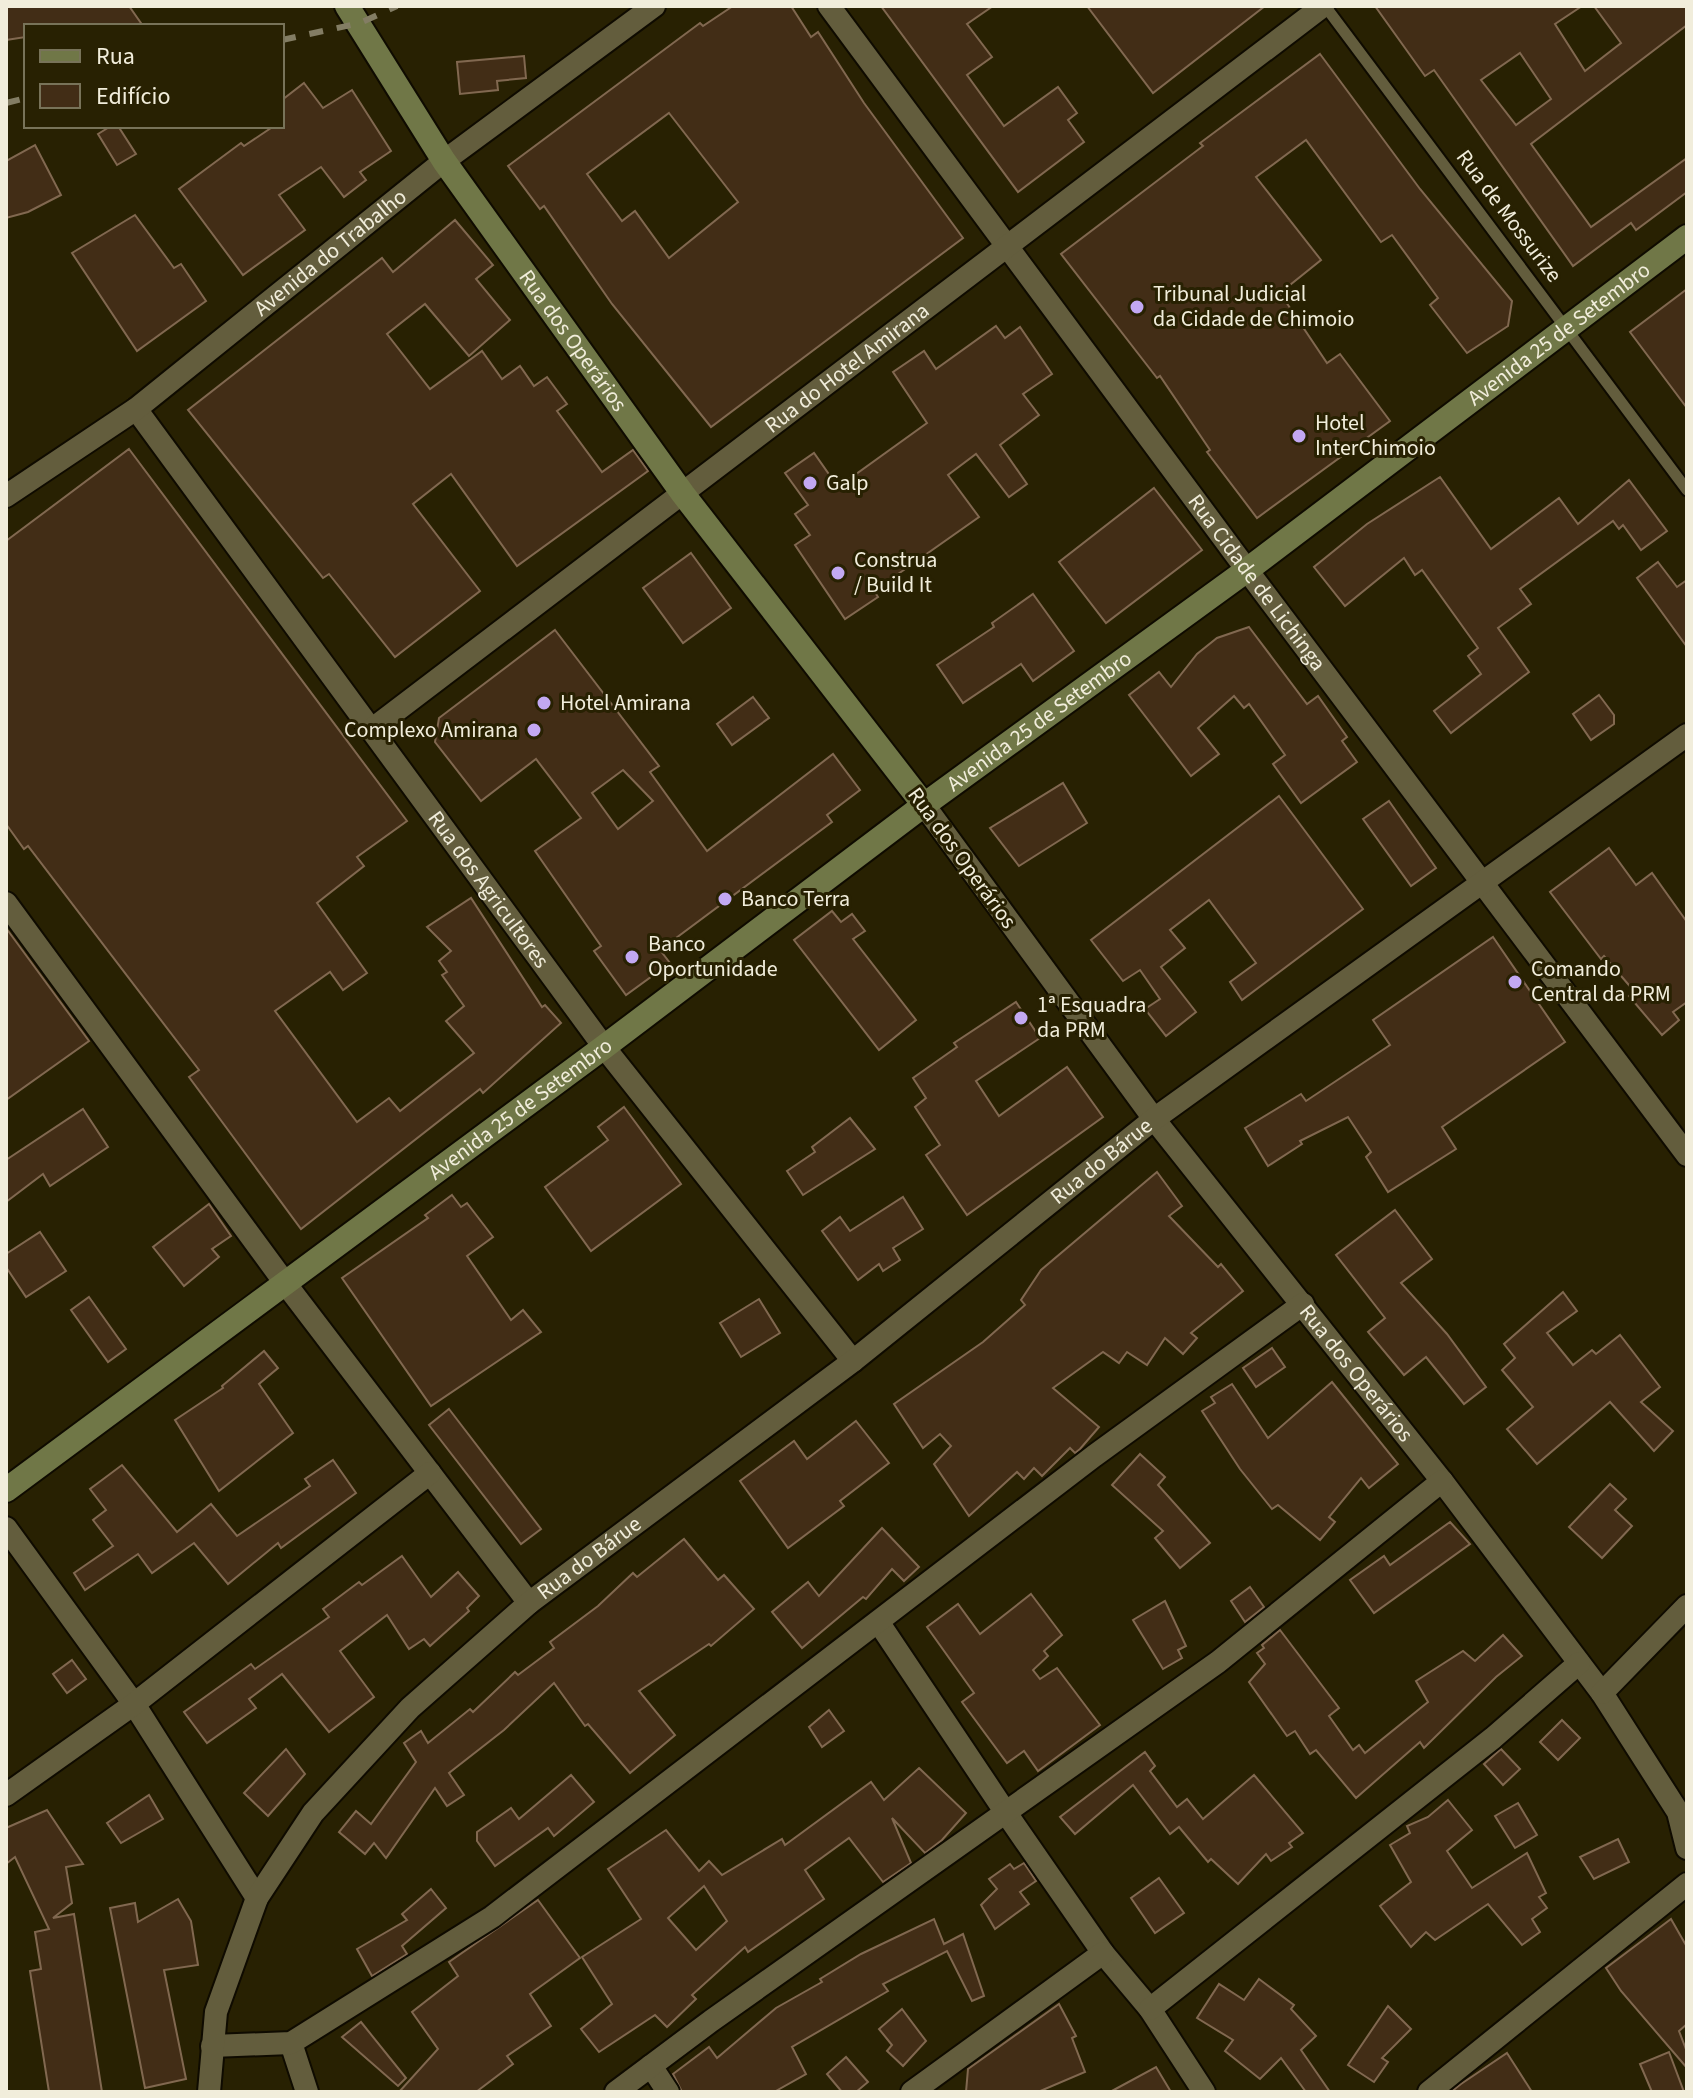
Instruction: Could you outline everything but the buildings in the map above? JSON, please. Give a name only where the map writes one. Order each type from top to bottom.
[{"type":"street","name":"Rua dos Operários","points":[[347,6],[444,161],[683,494],[924,805],[1154,1119],[1442,1481],[1602,1693],[1682,1808],[1687,1848]]},
{"type":"street","name":"Avenida do Trabalho","points":[[6,496],[136,409],[444,161],[654,6]]},
{"type":"street","name":"Rua Cidade de Lichinga","points":[[829,6],[1247,570],[1687,1155]]},
{"type":"street","name":"Rua do Hotel Amirana","points":[[371,730],[1006,244],[1324,6]]},
{"type":"street","name":"Avenida 25 de Setembro","points":[[6,1489],[604,1047],[924,805],[1247,570],[1687,237]]},
{"type":"street","name":"Rua dos Agricultores","points":[[136,409],[604,1047],[853,1361]]},
{"type":"street","name":"Rua do Bárue","points":[[209,2092],[216,2012],[257,1898],[313,1813],[410,1708],[529,1603],[853,1361],[1154,1119],[1483,885],[1687,735]]},
{"type":"street","points":[[6,903],[285,1283],[529,1603]]},
{"type":"street","points":[[212,2046],[291,2043],[492,1917],[1094,1456],[1303,1304]]},
{"type":"street","points":[[6,1795],[134,1704],[430,1473]]},
{"type":"street","points":[[616,2092],[1218,1662],[1442,1481]]},
{"type":"street","points":[[6,1528],[134,1704],[257,1898]]},
{"type":"street","points":[[1602,1693],[1687,1606]]},
{"type":"street","points":[[879,1623],[1103,1953],[1150,2009],[1204,2092]]},
{"type":"street","points":[[1150,2009],[1493,1738],[1579,1663]]},
{"type":"street","points":[[1429,2092],[1687,1884]]},
{"type":"street","points":[[912,2092],[1103,1953]]},
{"type":"street","points":[[291,2043],[307,2092]]},
{"type":"street","points":[[651,2066],[668,2092]]},
{"type":"lane","name":"Rua de Mossurize","points":[[1324,6],[1687,490]]},
{"type":"railway","points":[[284,40],[360,23],[397,6]]},
{"type":"railway","points":[[6,103],[24,98]]},
{"type":"place","name":"Tribunal Judicial da Cidade de Chimoio","points":[[1137,307]]},
{"type":"place","name":"Hotel InterChimoio","points":[[1299,436]]},
{"type":"place","name":"Galp","points":[[810,483]]},
{"type":"place","name":"Construa / Build It","points":[[838,573]]},
{"type":"place","name":"Hotel Amirana","points":[[544,703]]},
{"type":"place","name":"Complexo Amirana","points":[[534,730]]},
{"type":"place","name":"Banco Terra","points":[[725,899]]},
{"type":"place","name":"Banco Oportunidade","points":[[632,957]]},
{"type":"place","name":"Comando Central da PRM","points":[[1515,982]]},
{"type":"place","name":"1ª Esquadra da PRM","points":[[1021,1018]]}]
